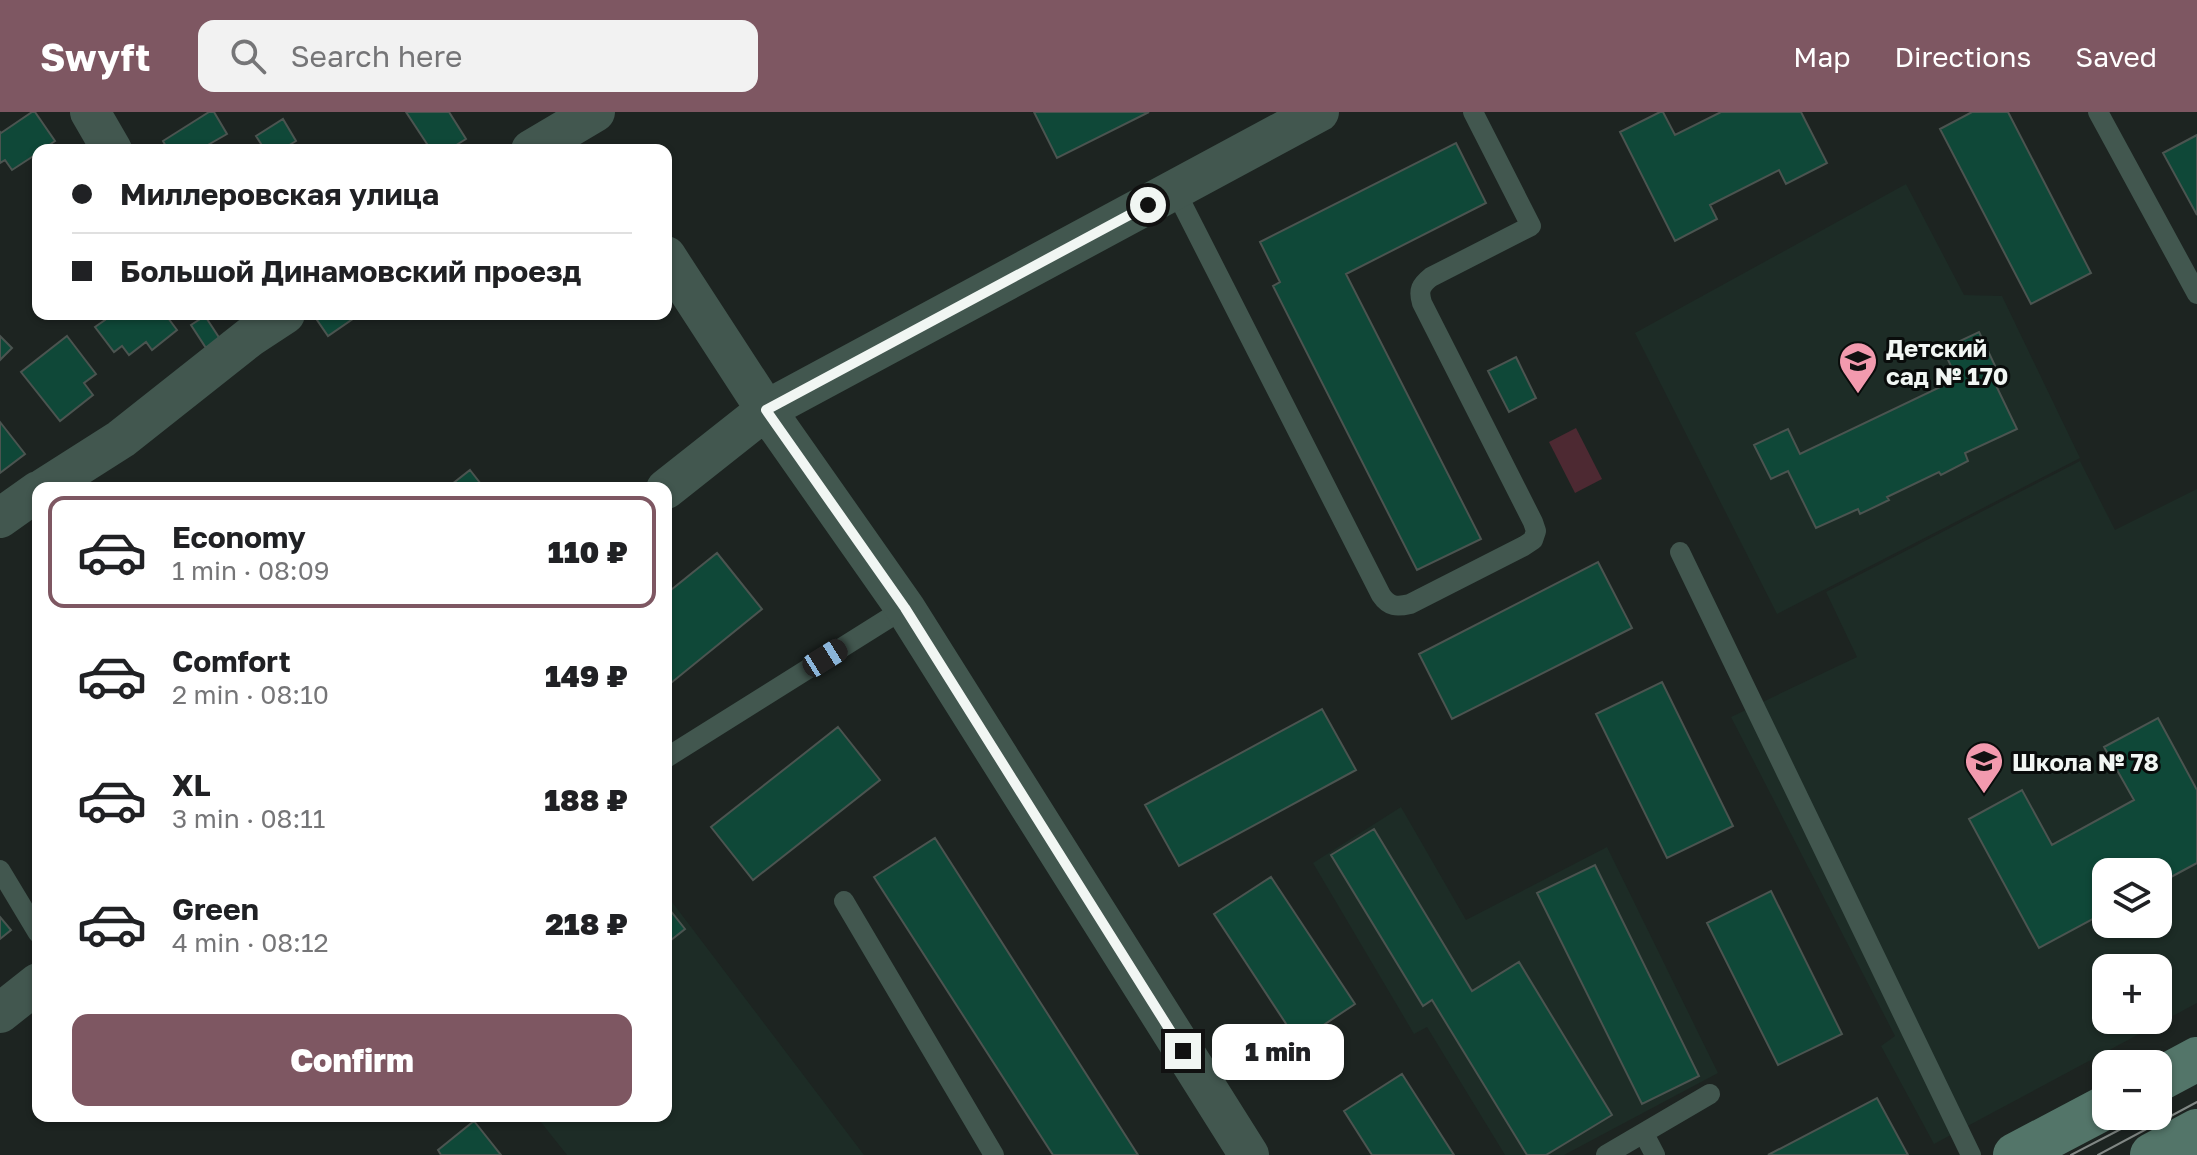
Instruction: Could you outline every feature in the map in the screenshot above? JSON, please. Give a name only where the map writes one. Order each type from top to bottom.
[{"type":"street","points":[[90,112],[109,144]]},
{"type":"street","points":[[672,484],[766,410],[1319,112]]},
{"type":"street","points":[[543,144],[585,124]]},
{"type":"street","points":[[672,265],[766,410],[905,608],[1249,1155]]},
{"type":"street","points":[[53,482],[121,439],[238,326],[262,320]]},
{"type":"street","points":[[0,518],[32,495]]},
{"type":"street","points":[[0,1013],[32,988]]},
{"type":"street","points":[[2172,1072],[2197,1059]]},
{"type":"street","points":[[2015,1155],[2092,1114]]},
{"type":"street","points":[[2152,1155],[2197,1131]]},
{"type":"lane","points":[[1175,190],[1381,595],[1386,603],[1397,607],[1410,604],[1524,546],[1533,540],[1536,531],[1419,294],[1422,284],[1431,277],[1531,226],[1473,112]]},
{"type":"lane","points":[[2098,112],[2197,294]]},
{"type":"lane","points":[[1680,552],[1971,1155]]},
{"type":"lane","points":[[672,754],[905,608]]},
{"type":"lane","points":[[0,870],[32,923]]},
{"type":"lane","points":[[844,901],[994,1155]]},
{"type":"lane","points":[[1606,1155],[1710,1094]]},
{"type":"lane","points":[[1644,1134],[1655,1155]]},
{"type":"shaded area","name":"Детский сад № 170","points":[[1906,184],[1964,295],[2002,296],[2080,458],[1777,614],[1635,333]]},
{"type":"shaded area","points":[[1576,428],[1602,479],[1575,493],[1549,442]]},
{"type":"shaded area","name":"Школа № 78","points":[[2080,461],[2115,530],[2197,489],[2197,1003],[2172,1016],[2172,954],[2092,954],[2092,1034],[2139,1034],[2109,1050],[2092,1050],[2092,1059],[1934,1144],[1881,1046],[1895,1036],[1731,717],[1857,657],[1826,592]]},
{"type":"shaded area","points":[[1401,807],[1466,920],[1607,847],[1718,1073],[1564,1155],[1505,1155],[1427,1027],[1414,1034],[1313,863]]},
{"type":"shaded area","points":[[672,902],[864,1155],[567,1155],[541,1122],[672,1122]]},
{"type":"building","points":[[35,112],[55,141],[51,144],[32,144],[32,157],[12,170],[5,160],[0,163],[1,133]]},
{"type":"building","points":[[209,112],[214,112],[227,134],[210,144],[165,144],[163,141]]},
{"type":"building","points":[[406,112],[449,112],[466,139],[458,144],[427,144]]},
{"type":"building","points":[[1034,112],[1149,112],[1057,158]]},
{"type":"building","points":[[1663,112],[1675,135],[1721,112],[1801,112],[1827,163],[1786,184],[1779,170],[1710,205],[1717,219],[1675,241],[1620,132]]},
{"type":"building","points":[[1972,112],[2008,112],[2091,273],[2031,304],[1940,129]]},
{"type":"building","points":[[283,119],[296,141],[291,144],[261,144],[256,136]]},
{"type":"building","points":[[2197,135],[2197,215],[2163,153]]},
{"type":"building","points":[[1456,143],[1486,203],[1346,274],[1481,539],[1417,570],[1273,286],[1280,282],[1260,242]]},
{"type":"building","points":[[105,320],[170,320],[177,330],[152,350],[146,342],[129,355],[122,346],[114,352],[95,327]]},
{"type":"building","points":[[199,320],[208,320],[220,339],[206,348],[191,325]]},
{"type":"building","points":[[317,320],[351,320],[328,336]]},
{"type":"building","points":[[1979,332],[1997,370],[1990,373],[2017,429],[1965,453],[1968,461],[1941,475],[1939,472],[1887,497],[1889,500],[1860,514],[1858,509],[1816,528],[1788,471],[1771,479],[1754,445],[1788,429],[1800,454],[1957,379],[1943,349]]},
{"type":"building","points":[[0,336],[12,348],[0,360]]},
{"type":"building","points":[[67,336],[96,374],[84,383],[93,395],[60,421],[21,372]]},
{"type":"building","points":[[1516,357],[1536,398],[1509,412],[1488,371]]},
{"type":"building","points":[[0,422],[25,454],[0,473]]},
{"type":"building","points":[[470,470],[479,482],[455,482]]},
{"type":"building","points":[[717,553],[762,609],[672,682],[672,589]]},
{"type":"building","points":[[1598,562],[1632,628],[1452,719],[1419,654]]},
{"type":"building","points":[[1662,682],[1733,826],[1667,858],[1596,714]]},
{"type":"building","points":[[1322,709],[1356,770],[1179,866],[1145,805]]},
{"type":"building","points":[[2158,718],[2197,790],[2197,863],[2172,876],[2172,858],[2092,858],[2092,920],[2039,948],[1969,819],[2022,790],[2052,845],[2134,800],[2104,747]]},
{"type":"building","points":[[838,727],[880,780],[753,880],[711,827]]},
{"type":"building","points":[[1374,829],[1472,991],[1519,962],[1612,1115],[1546,1155],[1527,1155],[1432,1000],[1423,1006],[1331,855]]},
{"type":"building","points":[[935,838],[1138,1155],[1053,1155],[874,877]]},
{"type":"building","points":[[1595,865],[1699,1076],[1642,1104],[1537,893]]},
{"type":"building","points":[[1271,877],[1355,1004],[1298,1042],[1214,914]]},
{"type":"building","points":[[1771,891],[1842,1034],[1778,1065],[1707,923]]},
{"type":"building","points":[[672,913],[685,929],[672,939]]},
{"type":"building","points":[[0,917],[11,930],[0,939]]},
{"type":"building","points":[[1402,1074],[1454,1155],[1372,1155],[1344,1111]]},
{"type":"building","points":[[1877,1098],[1908,1155],[1768,1155]]},
{"type":"building","points":[[475,1122],[501,1155],[441,1155],[438,1150]]},
{"type":"tram line","points":[[2098,1155],[2197,1102]]},
{"type":"tram line","points":[[2071,1155],[2119,1130]]},
{"type":"place","name":"Детский сад № 170","points":[[1858,395]]},
{"type":"place","name":"Школа № 78","points":[[1984,795]]},
{"type":"route","points":[[1148,205],[766,410],[905,608],[1183,1051]]}]
